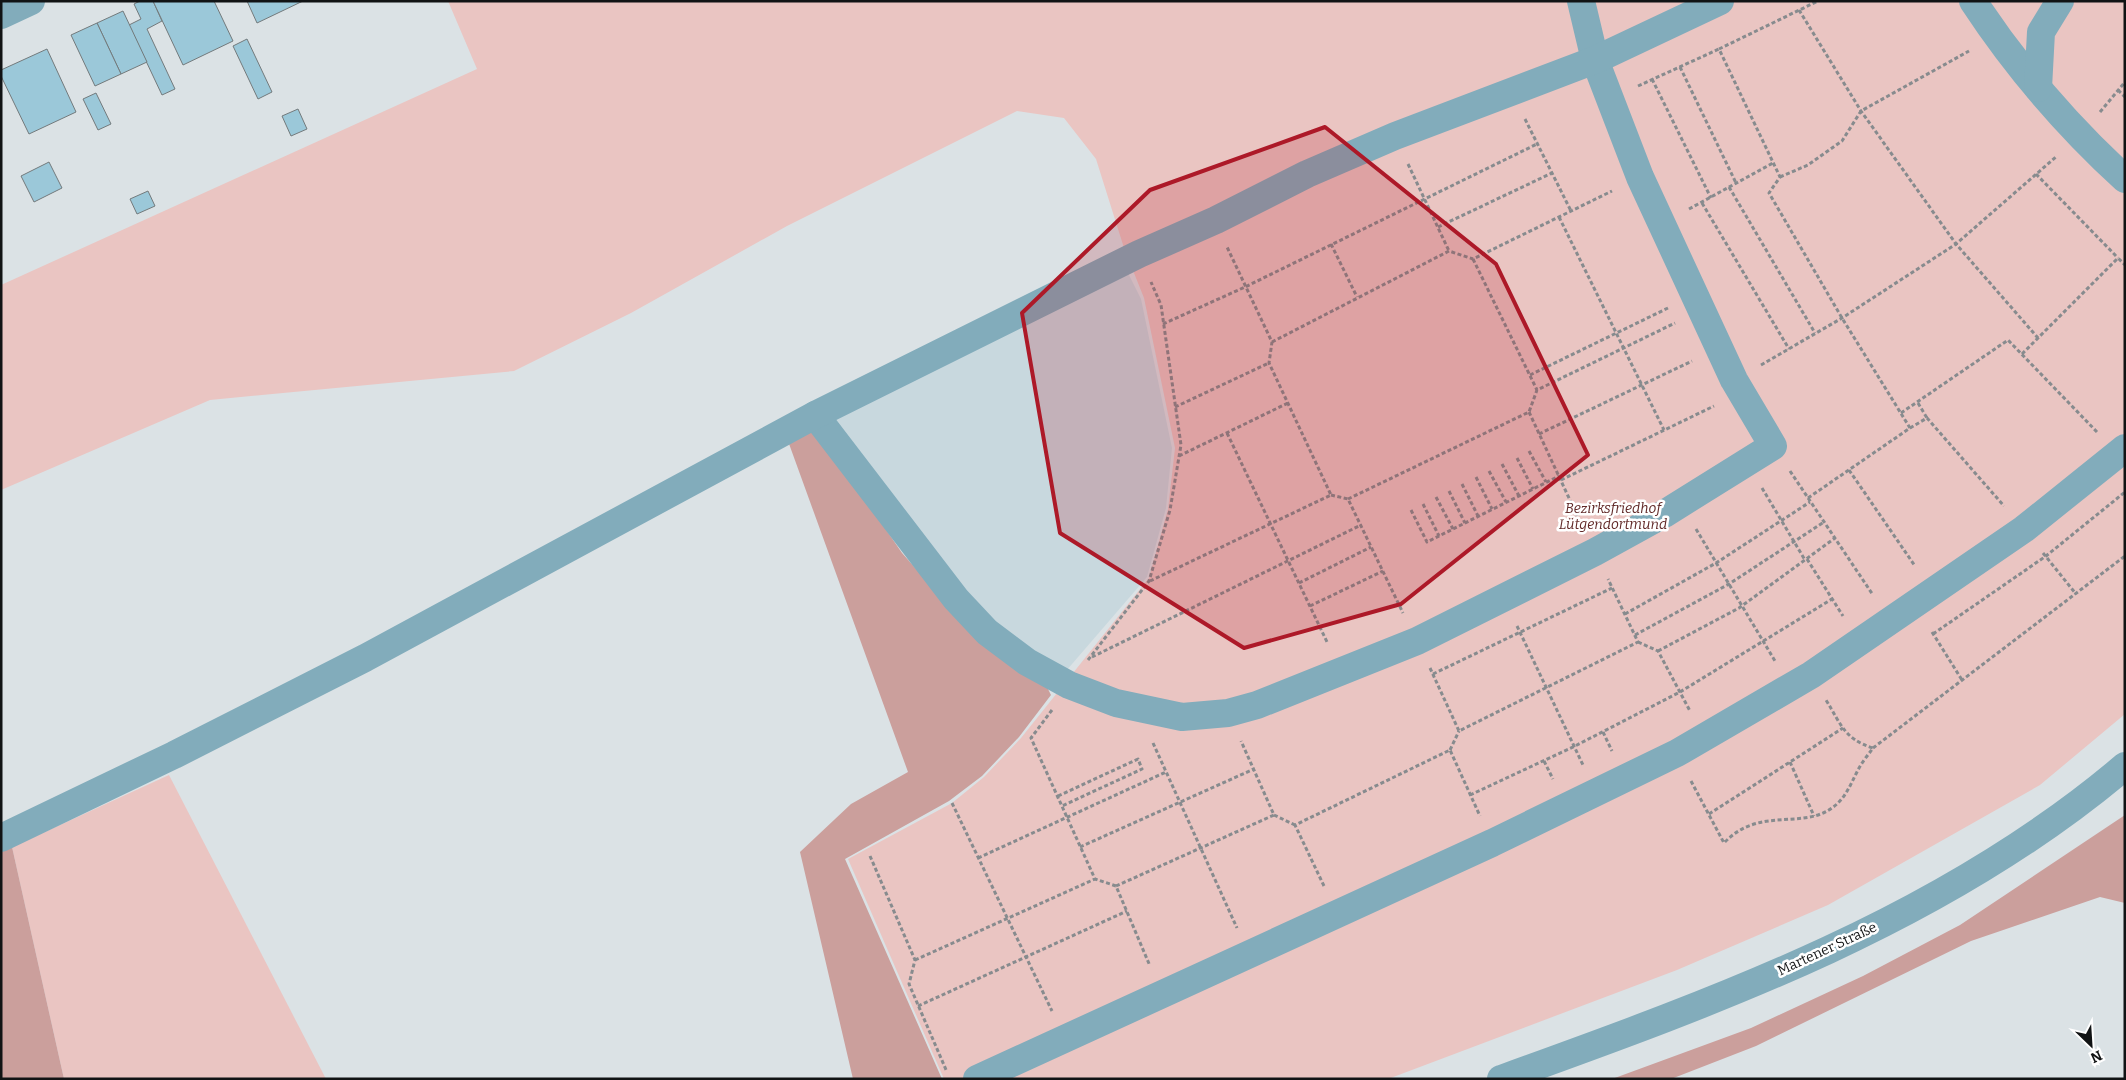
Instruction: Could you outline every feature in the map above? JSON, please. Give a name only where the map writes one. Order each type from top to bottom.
[{"type":"street","points":[[1,15],[31,1]]},
{"type":"street","points":[[815,415],[956,599],[981,626],[1027,662],[1069,685],[1116,703],[1182,717],[1228,713],[1257,706],[1417,641],[1594,552],[1680,504],[1773,446],[1738,387],[1640,177],[1594,60],[1582,1]]},
{"type":"street","points":[[1,838],[174,755],[365,658],[815,415],[1139,254],[1216,220],[1306,174],[1395,136],[1594,60],[1720,1]]},
{"type":"street","points":[[1973,1],[1996,36],[2038,88],[2079,136],[2125,179]]},
{"type":"street","points":[[2038,88],[2041,32],[2060,1]]},
{"type":"street","points":[[977,1079],[1492,843],[1677,754],[1790,688],[1859,642],[2024,529],[2121,451]]},
{"type":"street","name":"Martener Straße","points":[[1501,1079],[1654,1023],[1835,949],[1946,890],[2029,839],[2125,766]]},
{"type":"path","points":[[1610,99],[1818,1]]},
{"type":"path","points":[[1799,10],[1861,111],[1956,244],[2038,338]]},
{"type":"path","points":[[1910,428],[1842,318],[1769,193],[1780,177],[1808,165],[1842,141],[1861,111],[1996,36]]},
{"type":"path","points":[[1719,49],[1780,177]]},
{"type":"path","points":[[1680,67],[1736,183]]},
{"type":"path","points":[[1652,80],[1711,198]]},
{"type":"path","points":[[1411,510],[1427,542],[1546,482],[1560,478],[1664,430],[1738,387],[1789,349],[1842,318],[1956,244],[2079,136],[2125,82]]},
{"type":"path","points":[[2118,90],[2125,97]]},
{"type":"path","points":[[1511,92],[1571,211]]},
{"type":"path","points":[[1395,136],[1449,251]]},
{"type":"path","points":[[1163,324],[1245,288],[1537,144]]},
{"type":"path","points":[[1662,224],[1773,163]]},
{"type":"path","points":[[1438,227],[1552,173]]},
{"type":"path","points":[[2036,174],[2125,265]]},
{"type":"path","points":[[1272,342],[1449,251],[1473,259],[1640,177]]},
{"type":"path","points":[[1729,187],[1815,333]]},
{"type":"path","points":[[1702,202],[1789,349]]},
{"type":"path","points":[[1559,217],[1664,430]]},
{"type":"path","points":[[1216,220],[1245,288],[1272,342],[1269,363],[1331,495]]},
{"type":"path","points":[[1331,244],[1357,297]]},
{"type":"path","points":[[1095,879],[1031,738],[1149,581],[1170,510],[1181,445],[1160,306],[1139,254]]},
{"type":"path","points":[[2022,354],[2118,258]]},
{"type":"path","points":[[1473,259],[1538,390]]},
{"type":"path","points":[[1530,375],[1616,333],[1699,302]]},
{"type":"path","points":[[1149,581],[1331,495],[1348,499],[1529,412],[1538,390],[1623,348],[1699,302]]},
{"type":"path","points":[[1901,414],[2008,340],[2121,451]]},
{"type":"path","points":[[1539,434],[1720,348]]},
{"type":"path","points":[[1175,407],[1269,363]]},
{"type":"path","points":[[1179,456],[1288,403]]},
{"type":"path","points":[[1918,403],[1926,418],[2024,529],[2076,594]]},
{"type":"path","points":[[1529,412],[1638,642],[1658,651],[1704,738]]},
{"type":"path","points":[[1625,614],[1716,563],[1782,520],[1849,470],[1926,418]]},
{"type":"path","points":[[1227,433],[1341,672]]},
{"type":"path","points":[[1773,446],[1890,620]]},
{"type":"path","points":[[1530,451],[1546,482]]},
{"type":"path","points":[[1517,458],[1534,489]]},
{"type":"path","points":[[1746,462],[1794,542],[1859,642]]},
{"type":"path","points":[[1502,464],[1519,496]]},
{"type":"path","points":[[1849,470],[1923,598],[1962,680]]},
{"type":"path","points":[[1489,471],[1506,502]]},
{"type":"path","points":[[1476,477],[1492,509]]},
{"type":"path","points":[[1462,484],[1478,516]]},
{"type":"path","points":[[1449,491],[1465,523]]},
{"type":"path","points":[[1436,497],[1453,529]]},
{"type":"path","points":[[1348,499],[1460,731]]},
{"type":"path","points":[[1423,504],[1439,536]]},
{"type":"path","points":[[1680,504],[1730,584],[1790,688]]},
{"type":"path","points":[[1635,636],[1730,584],[1824,522]]},
{"type":"path","points":[[1090,659],[1361,524]]},
{"type":"path","points":[[1658,651],[1742,605],[1835,538]]},
{"type":"path","points":[[1299,583],[1371,546]]},
{"type":"path","points":[[1692,783],[1724,843],[1734,833],[1747,826],[1780,818],[1814,816],[1830,809],[1844,798],[1858,769],[1873,748],[2125,556]]},
{"type":"path","points":[[1310,606],[1383,571]]},
{"type":"path","points":[[1433,674],[1612,588]]},
{"type":"path","points":[[1504,598],[1596,792]]},
{"type":"path","points":[[1470,795],[1574,746],[1680,692],[1764,643],[1832,599]]},
{"type":"path","points":[[1295,825],[1450,750],[1460,731],[1638,642]]},
{"type":"path","points":[[1829,705],[1848,736],[1860,744],[1873,748]]},
{"type":"path","points":[[1136,708],[1249,954]]},
{"type":"path","points":[[1228,713],[1274,814],[1295,825],[1337,914]]},
{"type":"path","points":[[1709,814],[1843,728]]},
{"type":"path","points":[[1450,750],[1492,843]]},
{"type":"path","points":[[1058,796],[1138,759],[1142,769],[1062,806]]},
{"type":"path","points":[[1790,762],[1814,816]]},
{"type":"path","points":[[1080,847],[1254,769]]},
{"type":"path","points":[[978,858],[1166,772]]},
{"type":"path","points":[[952,803],[1065,1039]]},
{"type":"path","points":[[915,960],[1095,879],[1116,886],[1274,814]]},
{"type":"path","points":[[870,856],[915,960],[909,984],[950,1079]]},
{"type":"path","points":[[1116,886],[1162,994]]},
{"type":"path","points":[[918,1006],[1127,911]]},
{"type":"highlighted area","points":[[1325,127],[1496,264],[1588,455],[1401,604],[1244,648],[1060,533],[1022,313],[1150,190]]},
{"type":"shaded area","points":[[1127,271],[1141,299],[1172,448],[1166,508],[1147,577],[1066,671],[1004,635],[963,595],[832,417]]},
{"type":"shaded area","points":[[815,426],[902,553],[970,630],[1048,689],[1051,695],[1019,737],[982,776],[949,801],[845,859],[942,1079],[853,1079],[800,852],[851,804],[908,772],[788,441]]},
{"type":"shaded area","points":[[2125,815],[2125,903],[2100,897],[1971,941],[1756,1046],[1671,1079],[1612,1079],[1751,1028],[1863,976],[1960,925]]},
{"type":"shaded area","points":[[12,847],[64,1079],[1,1079],[1,852]]},
{"type":"green space","name":"Bezirksfriedhof Lütgendortmund","points":[[448,1],[2125,1],[2125,714],[2040,785],[1828,905],[1677,970],[1388,1079],[944,1079],[848,859],[952,803],[984,777],[1021,738],[1149,578],[1168,509],[1175,448],[1144,298],[1124,248],[1096,159],[1064,118],[1017,111],[787,226],[631,313],[514,371],[210,400],[1,490],[1,285],[477,69]]},
{"type":"green space","points":[[169,775],[326,1079],[64,1079],[12,847]]},
{"type":"building","points":[[140,1],[153,1],[162,21],[147,29],[175,89],[162,95],[129,25],[141,19],[134,4]]},
{"type":"building","points":[[153,1],[214,1],[233,41],[183,65]]},
{"type":"building","points":[[247,1],[303,1],[257,23]]},
{"type":"building","points":[[123,11],[147,62],[121,74],[97,23]]},
{"type":"building","points":[[97,23],[121,74],[95,86],[71,35]]},
{"type":"building","points":[[247,39],[272,92],[258,99],[233,46]]},
{"type":"building","points":[[47,49],[76,112],[29,134],[1,76],[1,70]]},
{"type":"building","points":[[96,93],[111,124],[98,130],[83,99]]},
{"type":"building","points":[[298,109],[307,129],[291,136],[282,116]]},
{"type":"building","points":[[49,162],[62,188],[34,202],[21,176]]},
{"type":"building","points":[[148,191],[155,206],[137,214],[130,199]]}]
